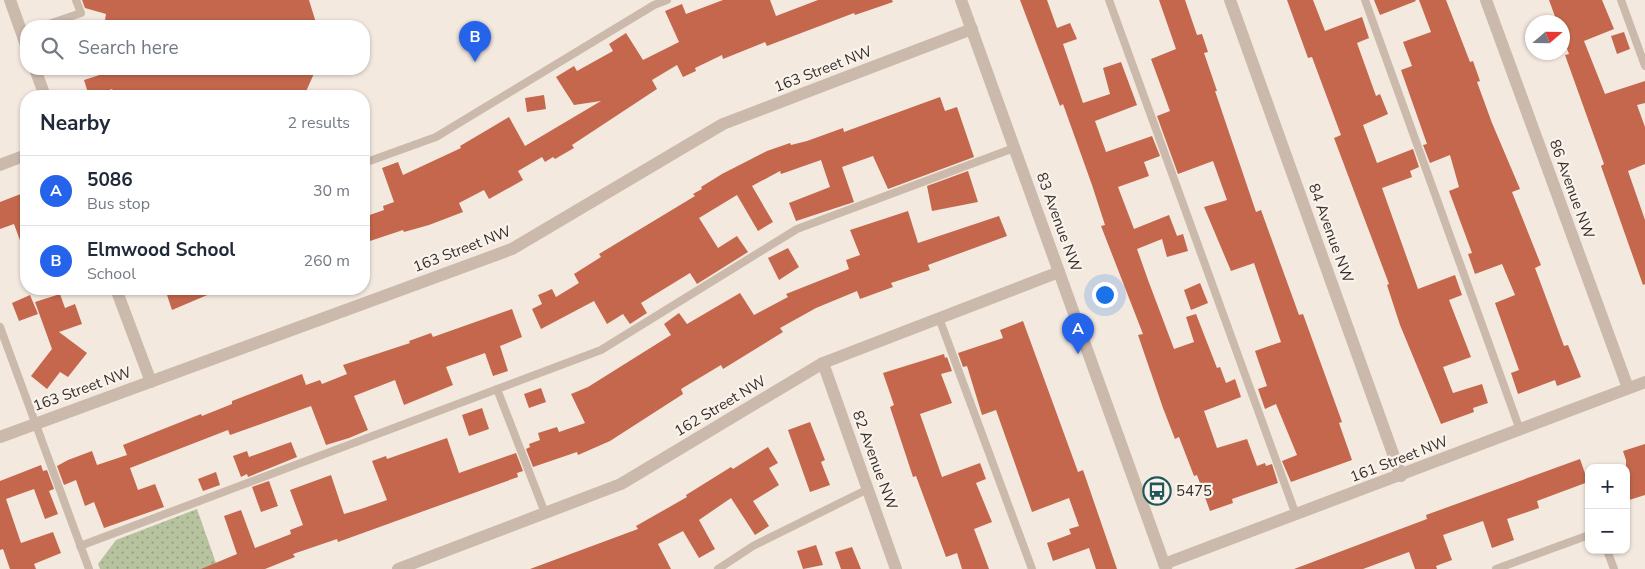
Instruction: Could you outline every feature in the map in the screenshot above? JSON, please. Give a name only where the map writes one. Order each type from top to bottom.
[{"type":"street","points":[[10,0],[20,25]]},
{"type":"street","name":"83 Avenue NW","points":[[961,0],[1165,567]]},
{"type":"street","name":"84 Avenue NW","points":[[1230,0],[1402,476]]},
{"type":"street","name":"86 Avenue NW","points":[[1486,0],[1628,388]]},
{"type":"street","name":"163 Street NW","points":[[0,437],[512,249],[723,124],[972,29]]},
{"type":"street","points":[[37,75],[43,90]]},
{"type":"street","points":[[0,165],[20,157]]},
{"type":"street","name":"162 Street NW","points":[[398,569],[621,484],[823,363],[1059,272]]},
{"type":"street","points":[[118,295],[151,382]]},
{"type":"street","name":"82 Avenue NW","points":[[823,363],[896,569]]},
{"type":"street","name":"161 Street NW","points":[[1165,567],[1645,382]]},
{"type":"lane","points":[[61,20],[81,13],[76,0]]},
{"type":"lane","points":[[370,161],[436,137],[654,5],[666,0]]},
{"type":"lane","points":[[1109,0],[1296,516]]},
{"type":"lane","points":[[1365,0],[1520,430]]},
{"type":"lane","points":[[1621,0],[1645,66]]},
{"type":"lane","points":[[80,546],[601,350],[796,229],[1014,148]]},
{"type":"lane","points":[[939,318],[1032,569]]},
{"type":"lane","points":[[0,327],[88,569]]},
{"type":"lane","points":[[497,389],[545,513]]},
{"type":"lane","points":[[718,569],[753,546],[868,489]]},
{"type":"lane","points":[[1496,569],[1585,537]]},
{"type":"lane","points":[[1608,554],[1614,569]]},
{"type":"green space","points":[[197,509],[218,569],[100,569],[98,564],[116,540]]},
{"type":"building","points":[[82,0],[309,0],[315,20],[105,20],[106,14],[85,8]]},
{"type":"building","points":[[723,0],[770,0],[776,16],[818,0],[892,0],[893,2],[855,15],[854,13],[767,46],[765,42],[723,59],[722,55],[695,68],[696,71],[683,77],[677,65],[652,80],[657,89],[572,145],[574,148],[555,159],[553,157],[545,162],[542,157],[518,171],[523,180],[489,199],[484,190],[459,203],[463,212],[429,225],[404,232],[403,230],[370,241],[370,215],[384,210],[383,206],[394,202],[382,168],[398,162],[403,175],[461,148],[460,146],[509,117],[525,146],[601,101],[574,105],[556,77],[574,66],[577,71],[613,51],[609,44],[626,33],[643,60],[679,42],[665,11],[682,4],[686,14]]},
{"type":"building","points":[[1020,0],[1047,0],[1057,28],[1070,23],[1077,39],[1063,44],[1083,103],[1110,94],[1103,68],[1121,62],[1137,105],[1095,121],[1106,152],[1152,136],[1160,156],[1144,162],[1149,176],[1118,187],[1134,229],[1169,215],[1177,236],[1183,234],[1188,251],[1167,257],[1162,239],[1137,249],[1148,280],[1174,349],[1194,342],[1186,317],[1196,314],[1217,368],[1220,367],[1226,383],[1235,379],[1241,397],[1204,411],[1217,448],[1247,439],[1257,466],[1265,463],[1266,466],[1272,464],[1278,483],[1232,499],[1233,503],[1210,511],[1197,475],[1194,476],[1179,437],[1175,439],[1163,408],[1138,335],[1143,334],[1101,226],[1105,225],[1092,185],[1063,104],[1060,106]]},
{"type":"building","points":[[1159,0],[1185,0],[1197,35],[1202,34],[1208,52],[1204,53],[1217,91],[1215,91],[1256,212],[1261,210],[1299,315],[1303,314],[1342,422],[1339,423],[1352,460],[1291,482],[1282,461],[1297,455],[1276,404],[1265,409],[1258,389],[1267,386],[1255,351],[1281,342],[1254,263],[1231,271],[1204,207],[1227,200],[1213,161],[1178,174],[1157,116],[1170,111],[1151,59],[1176,49]]},
{"type":"building","points":[[1287,0],[1313,0],[1325,31],[1362,17],[1369,38],[1357,43],[1376,96],[1380,94],[1388,114],[1363,125],[1377,163],[1413,149],[1419,167],[1410,171],[1412,177],[1382,188],[1418,289],[1455,275],[1462,295],[1449,300],[1471,357],[1443,367],[1453,393],[1482,384],[1488,403],[1473,408],[1474,412],[1441,424],[1400,325],[1387,285],[1389,284],[1334,138],[1341,135],[1312,57],[1308,58]]},
{"type":"building","points":[[1374,0],[1415,0],[1416,1],[1380,15]]},
{"type":"building","points":[[1419,0],[1446,0],[1470,62],[1473,61],[1480,81],[1477,82],[1492,123],[1520,189],[1512,192],[1541,265],[1535,268],[1564,346],[1568,345],[1581,377],[1557,386],[1555,380],[1518,394],[1511,373],[1519,370],[1495,303],[1515,295],[1502,264],[1475,274],[1468,254],[1472,253],[1449,191],[1459,187],[1450,155],[1430,163],[1423,145],[1427,144],[1401,70],[1412,66],[1403,42],[1431,32]]},
{"type":"building","points":[[1549,0],[1602,0],[1614,29],[1584,41],[1605,94],[1645,81],[1645,103],[1637,105],[1645,127],[1645,164],[1628,171],[1645,220],[1645,284],[1643,285],[1601,166],[1604,164],[1567,60],[1570,60],[1570,15],[1554,15]]},
{"type":"building","points":[[1624,32],[1630,49],[1617,54],[1611,36]]},
{"type":"building","points":[[100,75],[313,75],[307,90],[87,90],[84,80]]},
{"type":"building","points":[[544,95],[546,109],[527,112],[525,98]]},
{"type":"building","points":[[940,97],[945,111],[957,107],[974,157],[888,189],[873,156],[842,167],[854,202],[796,221],[789,203],[830,187],[821,160],[781,174],[780,171],[752,186],[773,222],[758,231],[737,195],[699,218],[718,248],[737,236],[748,252],[697,284],[690,273],[641,303],[647,313],[630,324],[623,314],[607,324],[594,301],[541,329],[532,309],[542,304],[538,295],[552,289],[556,297],[579,283],[574,274],[601,257],[599,254],[695,196],[693,194],[702,189],[701,187],[722,174],[767,151],[790,143],[791,145],[807,141],[843,128],[844,132]]},
{"type":"building","points":[[968,171],[978,202],[932,211],[927,186]]},
{"type":"building","points":[[20,194],[20,240],[14,224],[0,229],[0,202]]},
{"type":"building","points":[[908,211],[918,243],[999,216],[1007,236],[928,265],[930,270],[891,283],[893,287],[860,299],[857,291],[816,308],[780,328],[783,332],[723,369],[721,365],[681,389],[683,394],[610,441],[578,455],[577,452],[533,467],[526,449],[530,447],[529,444],[540,440],[538,433],[557,427],[559,432],[585,423],[571,394],[588,387],[671,335],[664,324],[679,313],[687,324],[740,293],[754,315],[788,297],[786,294],[849,269],[846,260],[860,255],[850,230]]},
{"type":"building","points":[[788,248],[799,267],[779,280],[768,258]]},
{"type":"building","points":[[1200,283],[1208,303],[1191,310],[1184,290]]},
{"type":"building","points":[[30,295],[38,314],[19,321],[12,303]]},
{"type":"building","points":[[60,295],[65,308],[75,304],[82,324],[59,332],[87,353],[68,377],[60,372],[47,389],[31,376],[52,349],[35,302]]},
{"type":"building","points":[[167,295],[207,295],[172,310]]},
{"type":"building","points":[[512,309],[522,337],[500,346],[508,371],[493,376],[485,353],[446,367],[453,385],[404,405],[395,380],[354,396],[368,430],[349,438],[326,445],[311,406],[230,435],[228,430],[130,468],[138,490],[155,484],[164,507],[104,528],[94,502],[85,506],[76,480],[64,485],[57,466],[68,460],[92,451],[97,465],[127,455],[123,445],[201,414],[202,416],[232,404],[232,401],[302,374],[306,385],[320,380],[322,384],[347,374],[343,365],[410,343],[409,341],[431,333],[433,337]]},
{"type":"building","points":[[1023,321],[1078,472],[1083,470],[1117,569],[1096,569],[1089,548],[1053,561],[1047,543],[1071,534],[1069,529],[1079,526],[1069,498],[1032,512],[996,410],[982,415],[967,366],[963,367],[958,353],[1003,338],[1000,330]]},
{"type":"building","points":[[944,354],[952,371],[941,374],[952,403],[920,414],[942,477],[980,463],[986,479],[976,483],[992,522],[974,529],[989,569],[962,569],[957,553],[946,557],[916,476],[913,477],[890,407],[894,405],[883,373]]},
{"type":"building","points":[[541,388],[546,402],[529,408],[524,394]]},
{"type":"building","points":[[482,408],[489,429],[469,436],[462,415]]},
{"type":"building","points":[[810,422],[825,460],[821,462],[830,485],[810,492],[788,430]]},
{"type":"building","points":[[447,438],[459,473],[516,453],[523,471],[517,473],[518,477],[338,542],[337,539],[293,554],[295,557],[265,569],[201,569],[237,554],[224,516],[241,510],[255,548],[291,534],[290,530],[303,525],[290,490],[331,475],[344,514],[361,509],[387,500],[372,461],[386,456],[387,459]]},
{"type":"building","points":[[291,442],[297,457],[248,477],[247,474],[241,477],[233,456],[247,451],[249,457]]},
{"type":"building","points":[[1645,444],[1645,495],[1630,500],[1630,464],[1626,464],[1623,451]]},
{"type":"building","points":[[768,447],[778,463],[769,468],[779,485],[753,501],[769,526],[755,535],[731,498],[699,520],[715,549],[699,558],[683,531],[658,544],[671,569],[530,569],[638,529],[636,526],[687,497],[686,495],[731,467],[733,469]]},
{"type":"building","points":[[1580,459],[1585,473],[1585,483],[1537,501],[1539,508],[1507,519],[1514,540],[1492,548],[1483,521],[1443,535],[1452,560],[1436,566],[1437,569],[1415,569],[1409,552],[1363,569],[1294,569],[1427,519],[1426,515]]},
{"type":"building","points":[[41,465],[43,471],[47,470],[54,489],[49,491],[58,514],[45,519],[34,489],[6,499],[21,543],[53,532],[61,553],[34,564],[36,569],[10,569],[3,549],[0,550],[0,481]]},
{"type":"building","points":[[216,472],[220,485],[203,491],[198,479]]},
{"type":"building","points":[[269,481],[278,506],[261,512],[252,487]]},
{"type":"building","points":[[816,545],[823,565],[803,569],[797,551]]},
{"type":"building","points":[[852,547],[861,569],[841,569],[835,552]]},
{"type":"place","name":"Elmwood School","points":[[475,62]]},
{"type":"place","name":"5086","points":[[1078,354]]},
{"type":"place","name":"5475","points":[[1157,491]]}]
